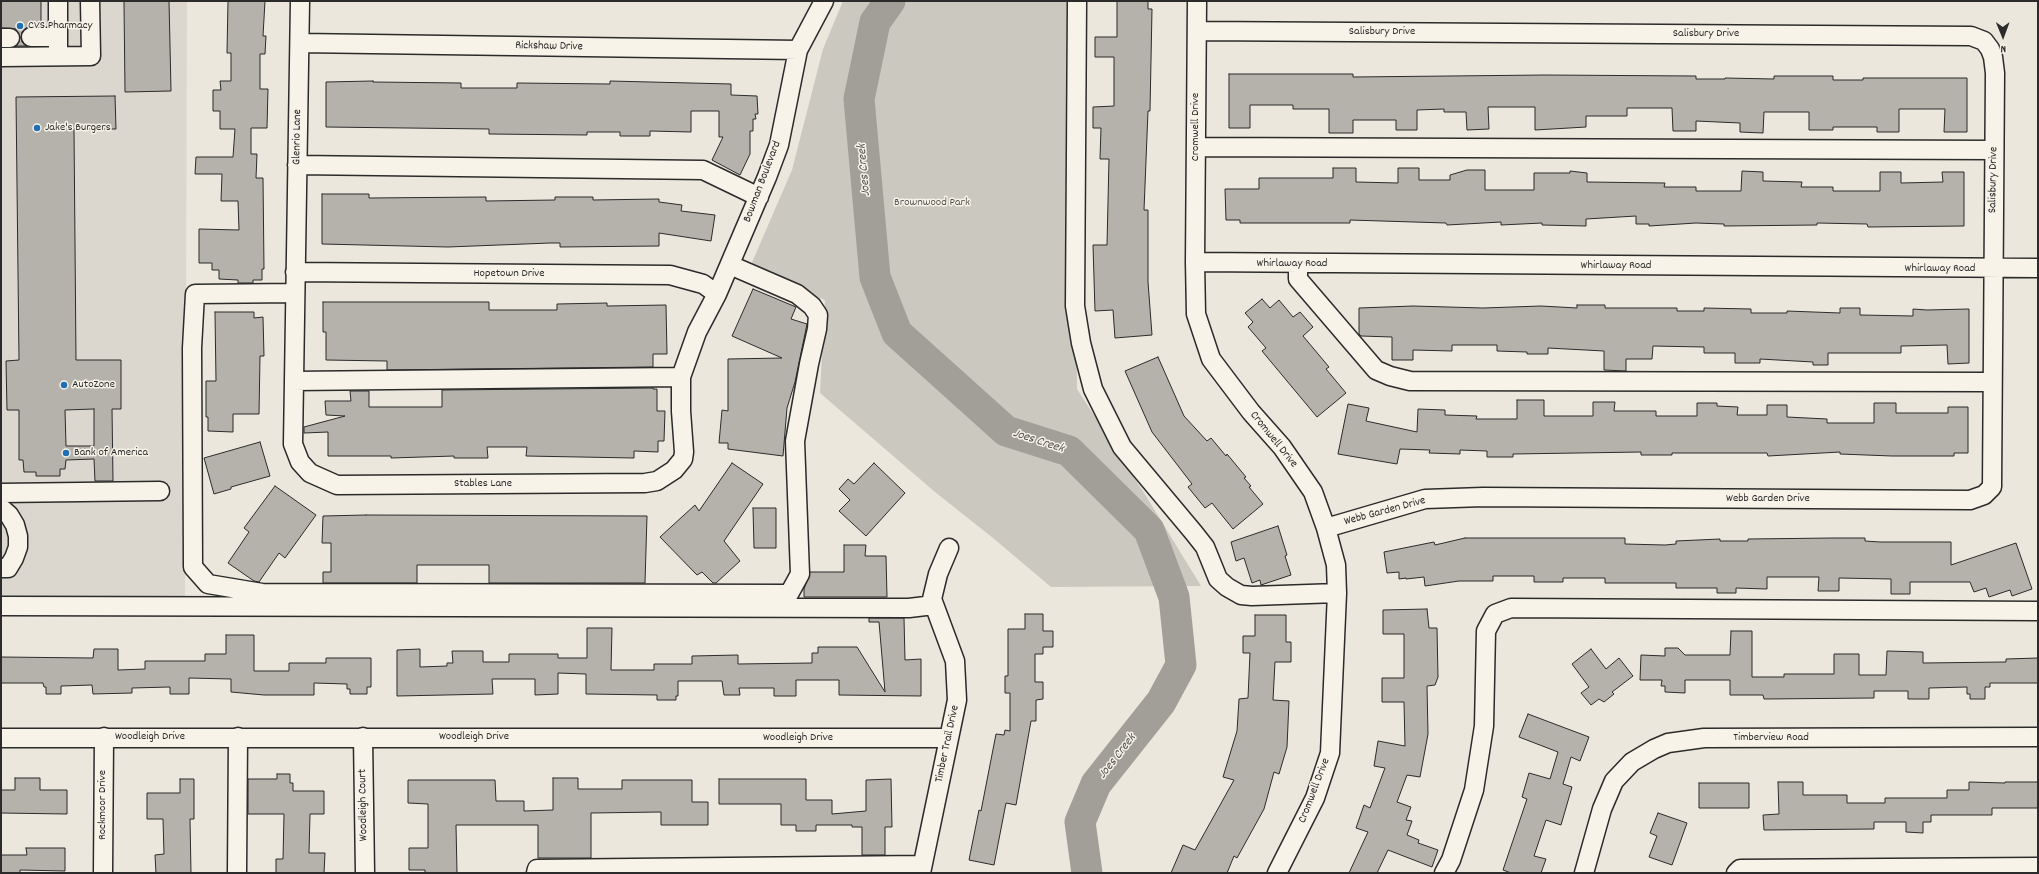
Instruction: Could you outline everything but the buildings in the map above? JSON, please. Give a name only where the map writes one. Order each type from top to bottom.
[{"type":"street","points":[[58,1],[58,56]]},
{"type":"street","points":[[1,57],[91,56],[90,1]]},
{"type":"street","name":"Glenrio Lane","points":[[295,272],[300,1]]},
{"type":"street","name":"Bowman Boulevard","points":[[717,294],[759,197],[778,145],[798,50],[824,1]]},
{"type":"street","points":[[1077,1],[1076,306],[1082,343],[1093,389],[1122,447],[1205,547],[1218,579],[1227,587],[1241,595],[1252,596],[1337,593]]},
{"type":"street","name":"Cromwell Drive","points":[[1197,1],[1194,262],[1196,314],[1212,359],[1251,412],[1282,447],[1313,492],[1326,528],[1336,565],[1337,593],[1330,752],[1315,798],[1277,873]]},
{"type":"street","name":"Salisbury Drive","points":[[1197,31],[1971,36],[1984,41],[1993,57],[1995,73],[1993,269]]},
{"type":"street","points":[[31,37],[58,37]]},
{"type":"street","name":"Rickshaw Drive","points":[[300,43],[798,50]]},
{"type":"street","points":[[1196,147],[1994,150]]},
{"type":"street","points":[[297,165],[703,170],[759,197]]},
{"type":"street","name":"Whirlaway Road","points":[[1194,262],[1993,269],[2038,268]]},
{"type":"street","points":[[1298,264],[1298,279],[1376,370],[1390,376],[1410,381],[1992,382]]},
{"type":"street","points":[[295,293],[194,294],[192,348],[192,567],[208,584],[262,593],[789,594],[800,574],[795,441],[808,364],[817,329],[818,314],[812,306],[797,294],[730,265]]},
{"type":"street","name":"Webb Garden Drive","points":[[1326,528],[1425,499],[1483,497],[1970,500],[1984,494],[1992,487],[1993,269]]},
{"type":"street","name":"Stables Lane","points":[[295,272],[293,444],[300,462],[310,473],[337,485],[644,483],[657,481],[674,470],[683,460],[681,377],[697,332],[717,294]]},
{"type":"street","name":"Hopetown Drive","points":[[295,272],[670,275],[703,284],[717,294]]},
{"type":"street","points":[[294,381],[681,377]]},
{"type":"street","points":[[1,493],[160,491]]},
{"type":"street","points":[[1,508],[9,515],[15,525],[18,536],[18,547],[8,568],[1,568]]},
{"type":"street","name":"Timber Trail Drive","points":[[922,869],[957,700],[955,661],[932,598],[938,574],[949,548]]},
{"type":"street","points":[[1,606],[909,608],[934,605]]},
{"type":"street","points":[[1444,873],[1451,860],[1474,790],[1484,726],[1486,631],[1495,614],[1511,608],[2038,611]]},
{"type":"street","name":"Rockmoor Drive","points":[[103,873],[104,737]]},
{"type":"street","points":[[237,873],[238,737]]},
{"type":"street","name":"Woodleigh Court","points":[[363,737],[365,873]]},
{"type":"street","name":"Timberview Road","points":[[1584,873],[1602,809],[1614,782],[1632,762],[1654,749],[1668,743],[1704,738],[2038,737]]},
{"type":"street","name":"Woodleigh Drive","points":[[1,738],[948,738]]},
{"type":"street","points":[[1736,873],[1740,869],[2038,867]]},
{"type":"street","points":[[536,873],[536,869],[922,869]]},
{"type":"shaded area","points":[[1,1],[187,1],[185,607],[1,610]]},
{"type":"green space","name":"Brownwood Park","points":[[843,1],[1072,1],[1077,389],[1146,496],[1201,586],[1051,587],[935,492],[820,393],[825,300],[750,267],[792,170],[823,49]]},
{"type":"waterway","name":"Joes Creek","points":[[890,1],[875,22],[859,99],[875,277],[897,333],[1006,431],[1069,451],[1149,530],[1174,597],[1181,665],[1161,702],[1096,784],[1080,822],[1087,873]]},
{"type":"place","name":"CVS Pharmacy","points":[[20,26]]},
{"type":"place","name":"Jake's Burgers","points":[[37,128]]},
{"type":"place","name":"AutoZone","points":[[64,385]]},
{"type":"place","name":"Bank of America","points":[[66,453]]}]
